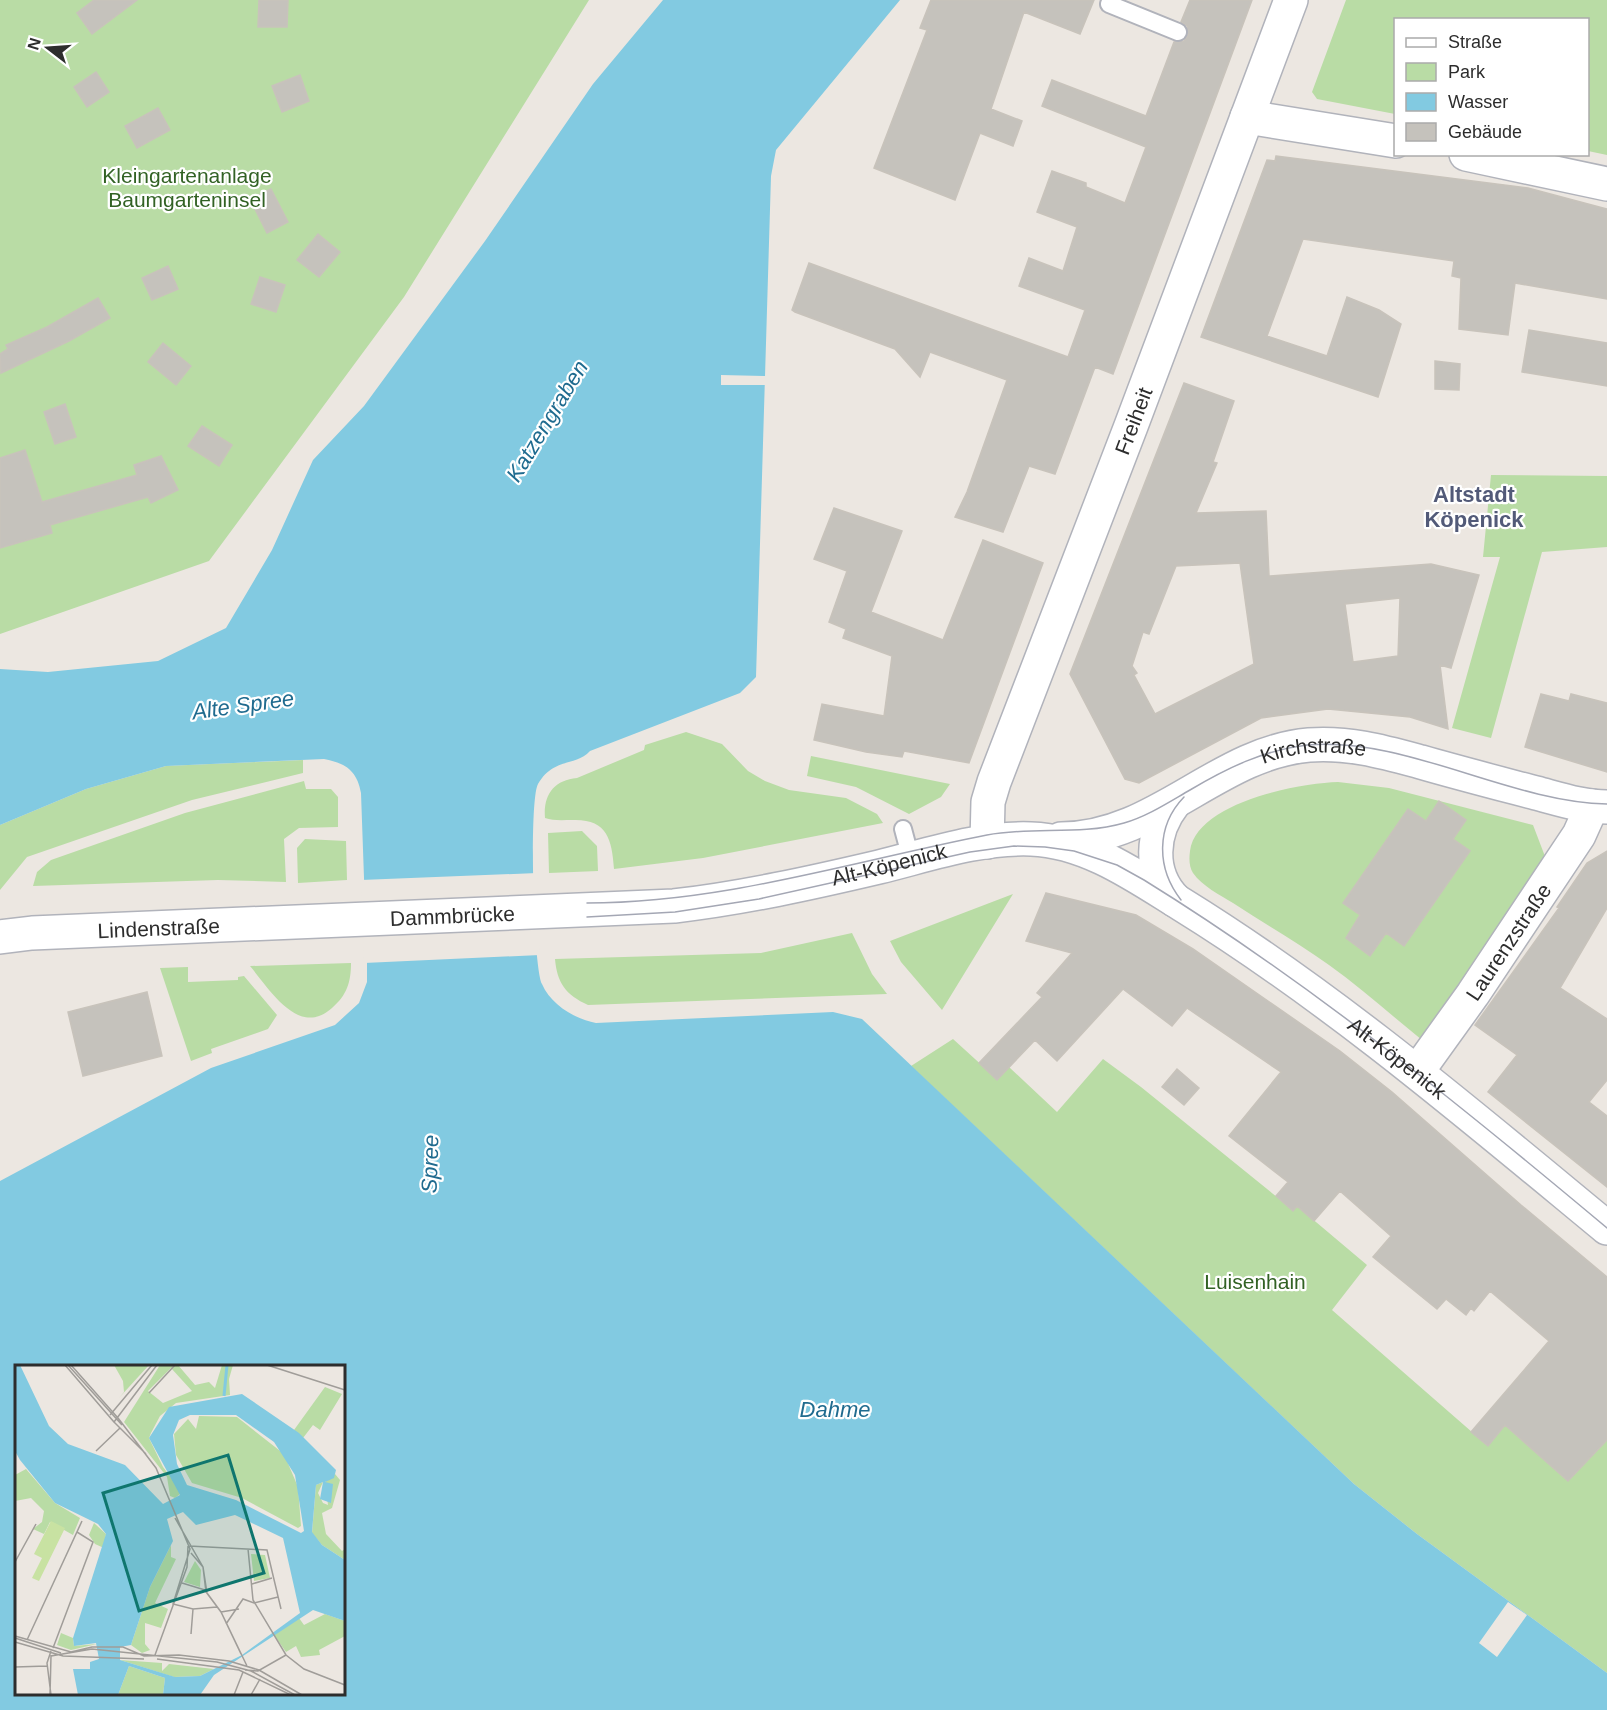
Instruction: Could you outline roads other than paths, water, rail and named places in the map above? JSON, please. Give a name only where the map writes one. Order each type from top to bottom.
[{"type":"street","name":"Freiheit","points":[[987,842],[988,802],[994,782],[1291,0]]},
{"type":"street","points":[[1247,117],[1394,141]]},
{"type":"street","points":[[1475,156],[1607,184]]},
{"type":"street","name":"Kirchstraße","points":[[1032,839],[1081,839],[1116,832],[1143,821],[1249,761],[1288,749],[1324,744],[1389,753],[1599,806]]},
{"type":"street","name":"Alt-Köpenick","points":[[1174,803],[1159,829],[1155,854],[1161,882],[1176,902]]},
{"type":"street","name":"Laurenzstraße","points":[[1417,1072],[1473,994],[1599,806]]},
{"type":"street","name":"Alt-Köpenick","points":[[587,910],[674,906],[724,900],[907,844],[1032,839],[1064,845],[1102,858],[1144,880],[1320,999],[1417,1072],[1607,1228]]},
{"type":"street","name":"Dammbrücke","points":[[317,921],[587,910]]},
{"type":"street","name":"Lindenstraße","points":[[0,937],[32,933],[317,921]]},
{"type":"lane","points":[[1109,4],[1178,32]]},
{"type":"water","points":[[663,0],[900,0],[776,150],[771,176],[756,677],[740,693],[590,751],[544,775],[538,784],[535,796],[533,849],[536,947],[542,984],[551,998],[564,1010],[596,1023],[833,1012],[862,1019],[1354,1484],[1417,1534],[1607,1673],[1607,1710],[0,1710],[0,1181],[211,1068],[335,1025],[359,1003],[367,982],[367,963],[361,793],[349,769],[344,765],[324,759],[166,766],[86,789],[0,825],[0,669],[48,672],[158,661],[226,628],[272,550],[313,460],[364,406],[485,241],[593,84]]},
{"type":"tram line","points":[[587,903],[689,896],[739,888],[1004,832],[1107,827],[1150,813],[1218,774],[1246,761],[1291,747],[1307,745],[1344,745],[1381,750],[1533,793],[1570,801],[1607,804]]},
{"type":"tram line","points":[[1181,900],[1167,874],[1163,847],[1168,821],[1184,797]]},
{"type":"tram line","points":[[587,917],[675,912],[759,899],[970,852],[1014,846],[1074,851],[1117,865],[1144,880],[1265,960],[1439,1090],[1607,1228]]},
{"type":"district","name":"Altstadt Köpenick","points":[[1474,506]]},
{"type":"park label","name":"Kleingartenanlage Baumgarteninsel","points":[[187,187]]},
{"type":"park label","name":"Luisenhain","points":[[1255,1281]]},
{"type":"water label","name":"Katzengraben","points":[[547,421]]},
{"type":"water label","name":"Alte Spree","points":[[243,705]]},
{"type":"water label","name":"Spree","points":[[430,1164]]},
{"type":"water label","name":"Dahme","points":[[835,1409]]}]
